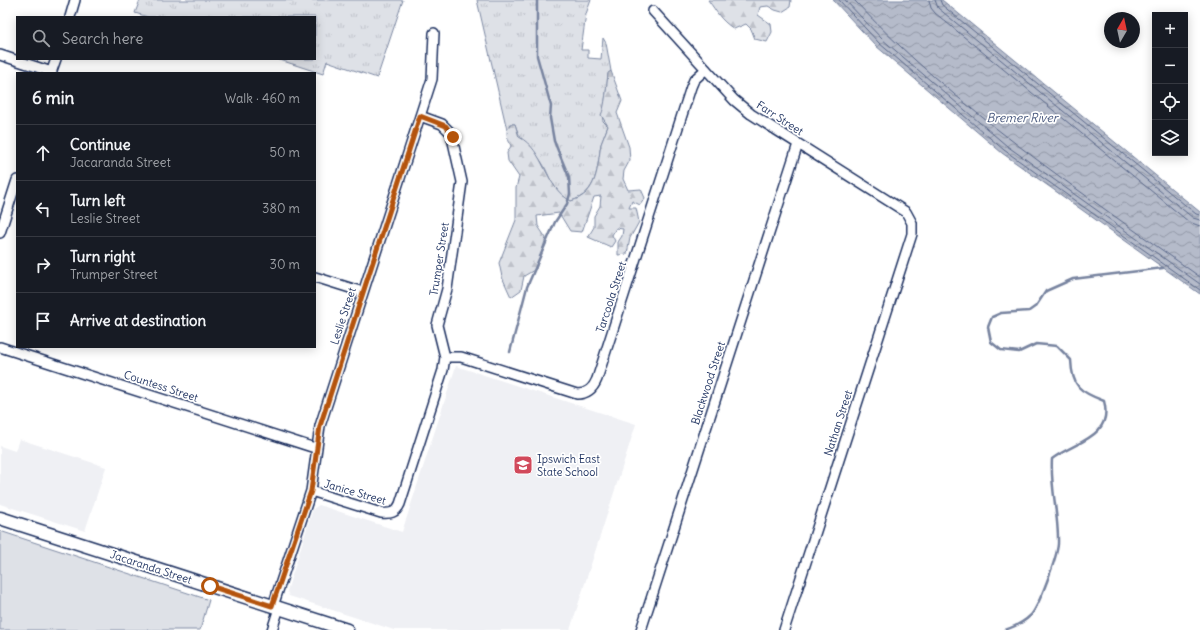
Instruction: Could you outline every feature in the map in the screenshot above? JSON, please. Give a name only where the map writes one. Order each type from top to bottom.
[{"type":"street","points":[[70,16],[75,0]]},
{"type":"street","name":"Farr Street","points":[[653,11],[734,100],[751,114],[906,212],[912,223]]},
{"type":"street","name":"Leslie Street","points":[[272,630],[276,607],[311,491],[320,426],[420,116],[432,74],[434,33]]},
{"type":"street","points":[[0,55],[52,72],[56,60]]},
{"type":"street","name":"Tarcoola Street","points":[[445,357],[461,357],[577,394],[584,393],[591,389],[597,379],[691,87],[694,80],[706,69]]},
{"type":"street","name":"Trumper Street","points":[[394,512],[400,504],[443,370],[445,357],[437,325],[447,289],[461,177],[453,137],[449,129],[442,124],[420,116]]},
{"type":"street","name":"Blackwood Street","points":[[641,630],[798,144]]},
{"type":"street","points":[[0,233],[16,184]]},
{"type":"street","name":"Nathan Street","points":[[784,630],[912,234],[912,223]]},
{"type":"street","points":[[316,277],[363,292]]},
{"type":"street","name":"Countess Street","points":[[0,347],[316,448]]},
{"type":"street","name":"Janice Street","points":[[311,491],[381,513],[394,512]]},
{"type":"street","name":"Jacaranda Street","points":[[0,518],[347,630]]},
{"type":"shaded area","name":"Ipswich East State School","points":[[456,366],[636,424],[570,630],[394,630],[289,596],[287,591],[313,509],[319,505],[402,532]]},
{"type":"shaded area","points":[[19,439],[106,467],[85,531],[0,504],[0,446],[15,451]]},
{"type":"green space","points":[[140,0],[403,0],[377,78],[327,61],[323,74],[280,60],[316,60],[316,16],[145,16],[135,13]]},
{"type":"green space","points":[[477,0],[591,0],[586,14],[581,50],[588,50],[588,58],[601,59],[603,38],[606,43],[611,71],[608,74],[602,115],[603,121],[608,126],[601,144],[595,178],[587,192],[580,197],[571,201],[558,192],[542,163],[519,135],[515,124],[510,124],[507,130]]},
{"type":"green space","points":[[708,0],[791,0],[790,7],[782,12],[768,6],[760,7],[758,15],[771,24],[772,32],[767,42],[755,39],[751,29],[746,24],[734,29],[722,19]]},
{"type":"green space","points":[[611,71],[622,101],[617,113],[629,147],[630,160],[624,171],[623,179],[628,190],[641,189],[645,198],[640,205],[632,201],[629,208],[636,208],[639,222],[630,238],[627,254],[618,255],[618,242],[622,236],[623,229],[616,228],[612,235],[615,241],[611,247],[588,237],[594,227],[594,216],[600,206],[601,196],[594,197],[582,232],[570,231],[559,213],[537,216],[538,226],[546,238],[536,269],[524,276],[521,290],[511,297],[502,277],[499,263],[516,220],[516,188],[519,177],[508,161],[507,153],[511,146],[507,135],[508,127],[510,124],[515,124],[519,137],[528,143],[540,159],[555,187],[562,195],[571,201],[580,198],[587,193],[595,179],[601,144],[608,126],[601,115],[605,101],[608,73]]},
{"type":"green space","points":[[0,531],[209,600],[200,630],[0,630]]},
{"type":"water","name":"Bremer River","points":[[833,0],[942,0],[1200,212],[1200,294],[1002,153],[876,46]]},
{"type":"waterway","points":[[510,352],[527,287],[555,222],[567,204],[570,194],[569,177],[554,141],[550,118],[551,106],[537,56],[537,0]]},
{"type":"waterway","points":[[1005,630],[1019,624],[1031,615],[1043,592],[1057,550],[1058,533],[1052,480],[1052,459],[1081,443],[1098,431],[1103,423],[1106,413],[1104,401],[1089,395],[1079,387],[1073,377],[1071,360],[1057,346],[1036,344],[1019,352],[1001,350],[991,342],[988,327],[992,317],[1001,313],[1029,311],[1036,306],[1046,291],[1073,279],[1163,268]]},
{"type":"place","name":"Ipswich East State School","points":[[523,465]]},
{"type":"route","points":[[210,586],[272,606],[311,491],[320,426],[420,116],[446,126],[452,133],[453,137]]}]
